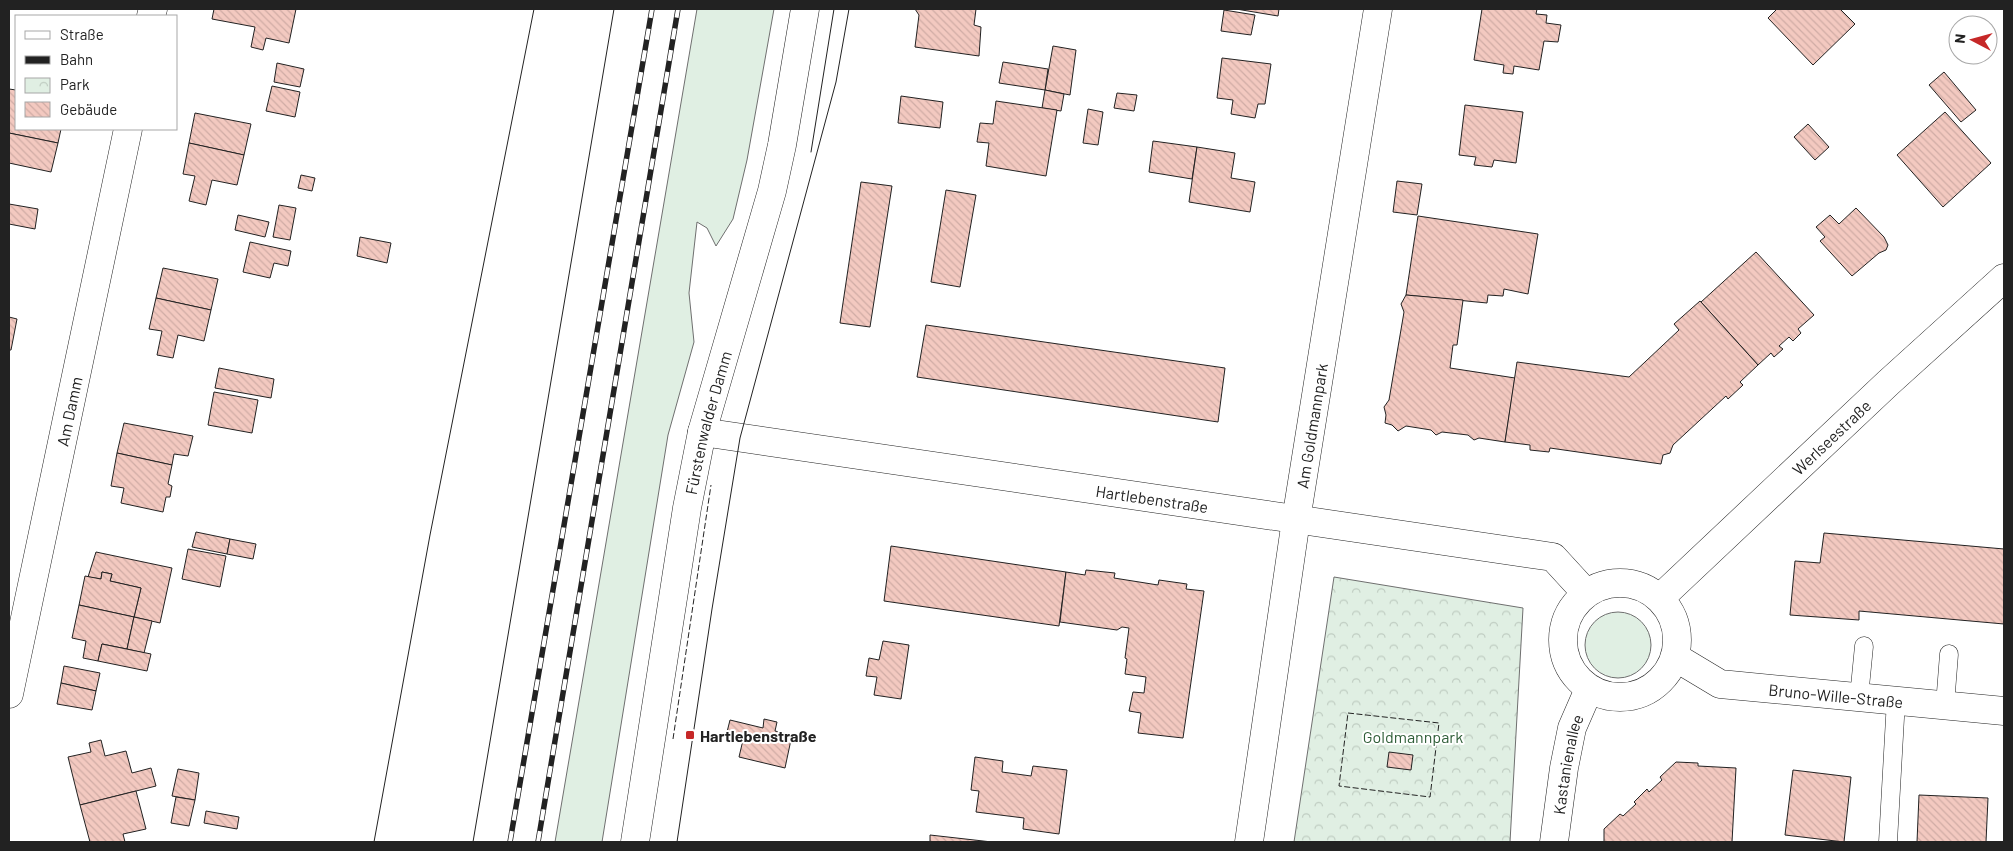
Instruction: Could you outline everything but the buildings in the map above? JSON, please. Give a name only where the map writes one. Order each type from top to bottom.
[{"type":"street","name":"Fürstenwalder Damm","points":[[635,842],[687,508],[702,432],[772,192],[782,145],[805,9]]},
{"type":"street","name":"Am Goldmannpark","points":[[1249,842],[1296,520],[1378,9]]},
{"type":"street","name":"Am Damm","points":[[9,694],[128,130]]},
{"type":"street","name":"Werlseestraße","points":[[1660,598],[1888,383],[2004,278]]},
{"type":"street","name":"Hartlebenstraße","points":[[702,432],[1553,557],[1586,593]]},
{"type":"street","points":[[1612,583],[1639,585],[1660,598],[1677,627],[1675,657],[1662,680],[1640,695],[1614,698],[1588,689],[1570,669],[1562,642],[1568,614],[1586,593],[1612,583]]},
{"type":"street","name":"Bruno-Wille-Straße","points":[[1675,657],[1720,684],[2004,711]]},
{"type":"street","name":"Kastanienallee","points":[[1554,842],[1564,768],[1572,728],[1588,689]]},
{"type":"lane","points":[[1859,697],[1864,646]]},
{"type":"lane","points":[[1945,705],[1949,654]]},
{"type":"lane","points":[[1888,842],[1896,700]]},
{"type":"green space","points":[[697,9],[774,9],[747,160],[733,219],[716,246],[707,228],[697,222],[689,293],[694,342],[668,435],[602,842],[555,842]]},
{"type":"green space","name":"Goldmannpark","points":[[1334,577],[1523,608],[1510,842],[1294,842]]},
{"type":"green space","points":[[1612,612],[1624,612],[1636,617],[1646,627],[1651,639],[1649,658],[1636,673],[1624,678],[1612,678],[1600,673],[1590,663],[1585,651],[1585,639],[1590,627],[1600,617]]},
{"type":"tram line","points":[[374,842],[430,535],[534,9]]},
{"type":"tram line","points":[[473,842],[614,9]]},
{"type":"tram line","points":[[811,152],[834,9]]},
{"type":"tram line","points":[[677,842],[740,438],[836,82],[849,9]]},
{"type":"railway","points":[[510,842],[652,9]]},
{"type":"railway","points":[[538,842],[678,9]]},
{"type":"fence","points":[[673,739],[711,485]]},
{"type":"fence","points":[[1348,713],[1439,723],[1430,797],[1339,786],[1348,713]]},
{"type":"place","name":"Hartlebenstraße","points":[[690,735]]}]
